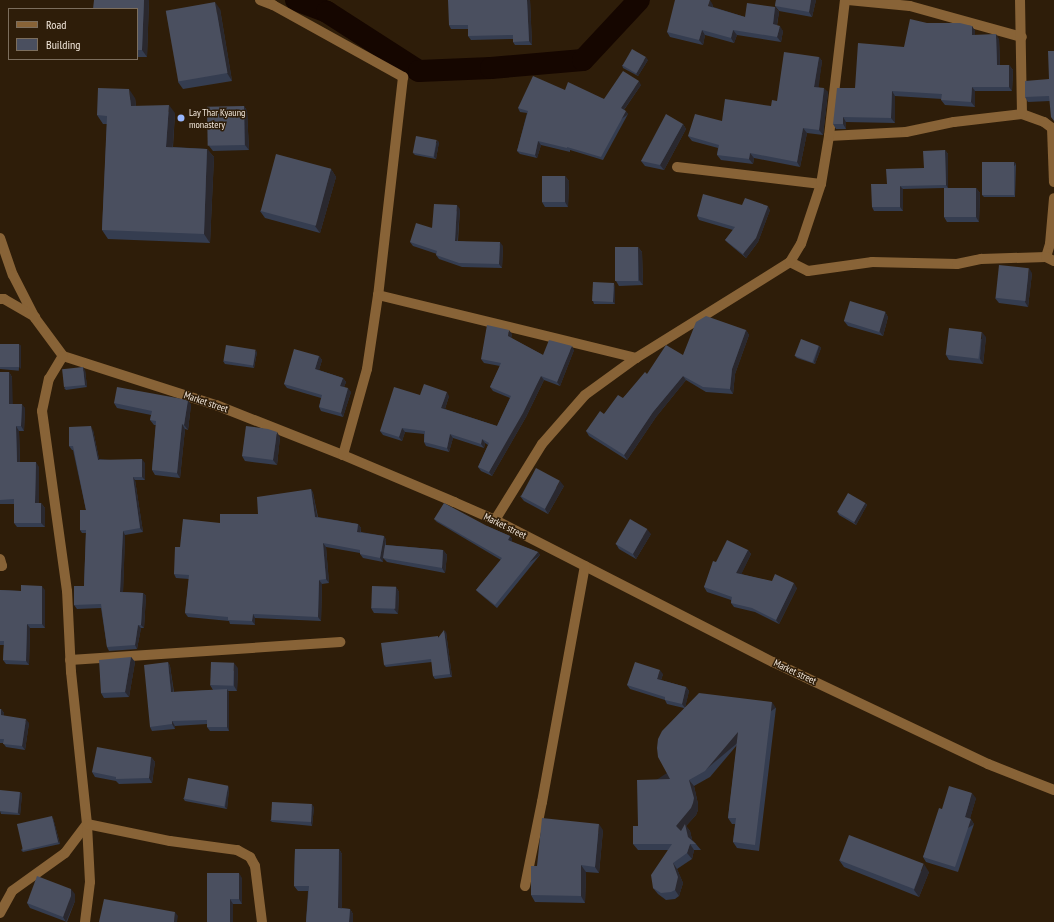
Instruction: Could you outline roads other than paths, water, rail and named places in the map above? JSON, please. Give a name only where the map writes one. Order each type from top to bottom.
[{"type":"street","points":[[260,0],[273,5],[403,76],[378,295],[367,369],[343,455]]},
{"type":"street","points":[[495,520],[542,444],[585,395],[636,358],[790,262],[802,244],[821,184],[829,136],[846,0],[910,6],[1022,36]]},
{"type":"street","points":[[1020,0],[1022,36],[1022,114]]},
{"type":"street","points":[[829,136],[906,132],[954,122],[1022,114],[1044,122],[1052,128],[1054,182]]},
{"type":"street","points":[[677,167],[821,184]]},
{"type":"street","points":[[790,262],[808,271],[872,262],[957,264],[981,259],[1050,259],[1054,198]]},
{"type":"street","points":[[0,238],[13,275],[35,318],[63,356],[49,379],[42,411],[67,591],[70,660],[87,824],[90,882],[85,922]]},
{"type":"street","points":[[378,295],[636,358]]},
{"type":"street","points":[[0,299],[4,299],[35,318]]},
{"type":"street","name":"Market street","points":[[63,356],[216,404],[343,455],[495,520],[780,665],[988,764],[1054,790]]},
{"type":"street","points":[[0,559],[2,566],[0,566]]},
{"type":"street","points":[[525,886],[542,802],[585,566]]},
{"type":"street","points":[[70,660],[340,642]]},
{"type":"street","points":[[0,913],[12,891],[65,853],[87,824]]},
{"type":"street","points":[[87,824],[170,841],[237,850],[250,857],[255,866],[262,922]]},
{"type":"street","points":[[0,892],[12,891]]},
{"type":"waterway","points":[[296,0],[327,12],[419,71],[491,68],[583,60],[639,0]]},
{"type":"place","name":"Lay Thar Kyaung monastery","points":[[181,118]]}]
